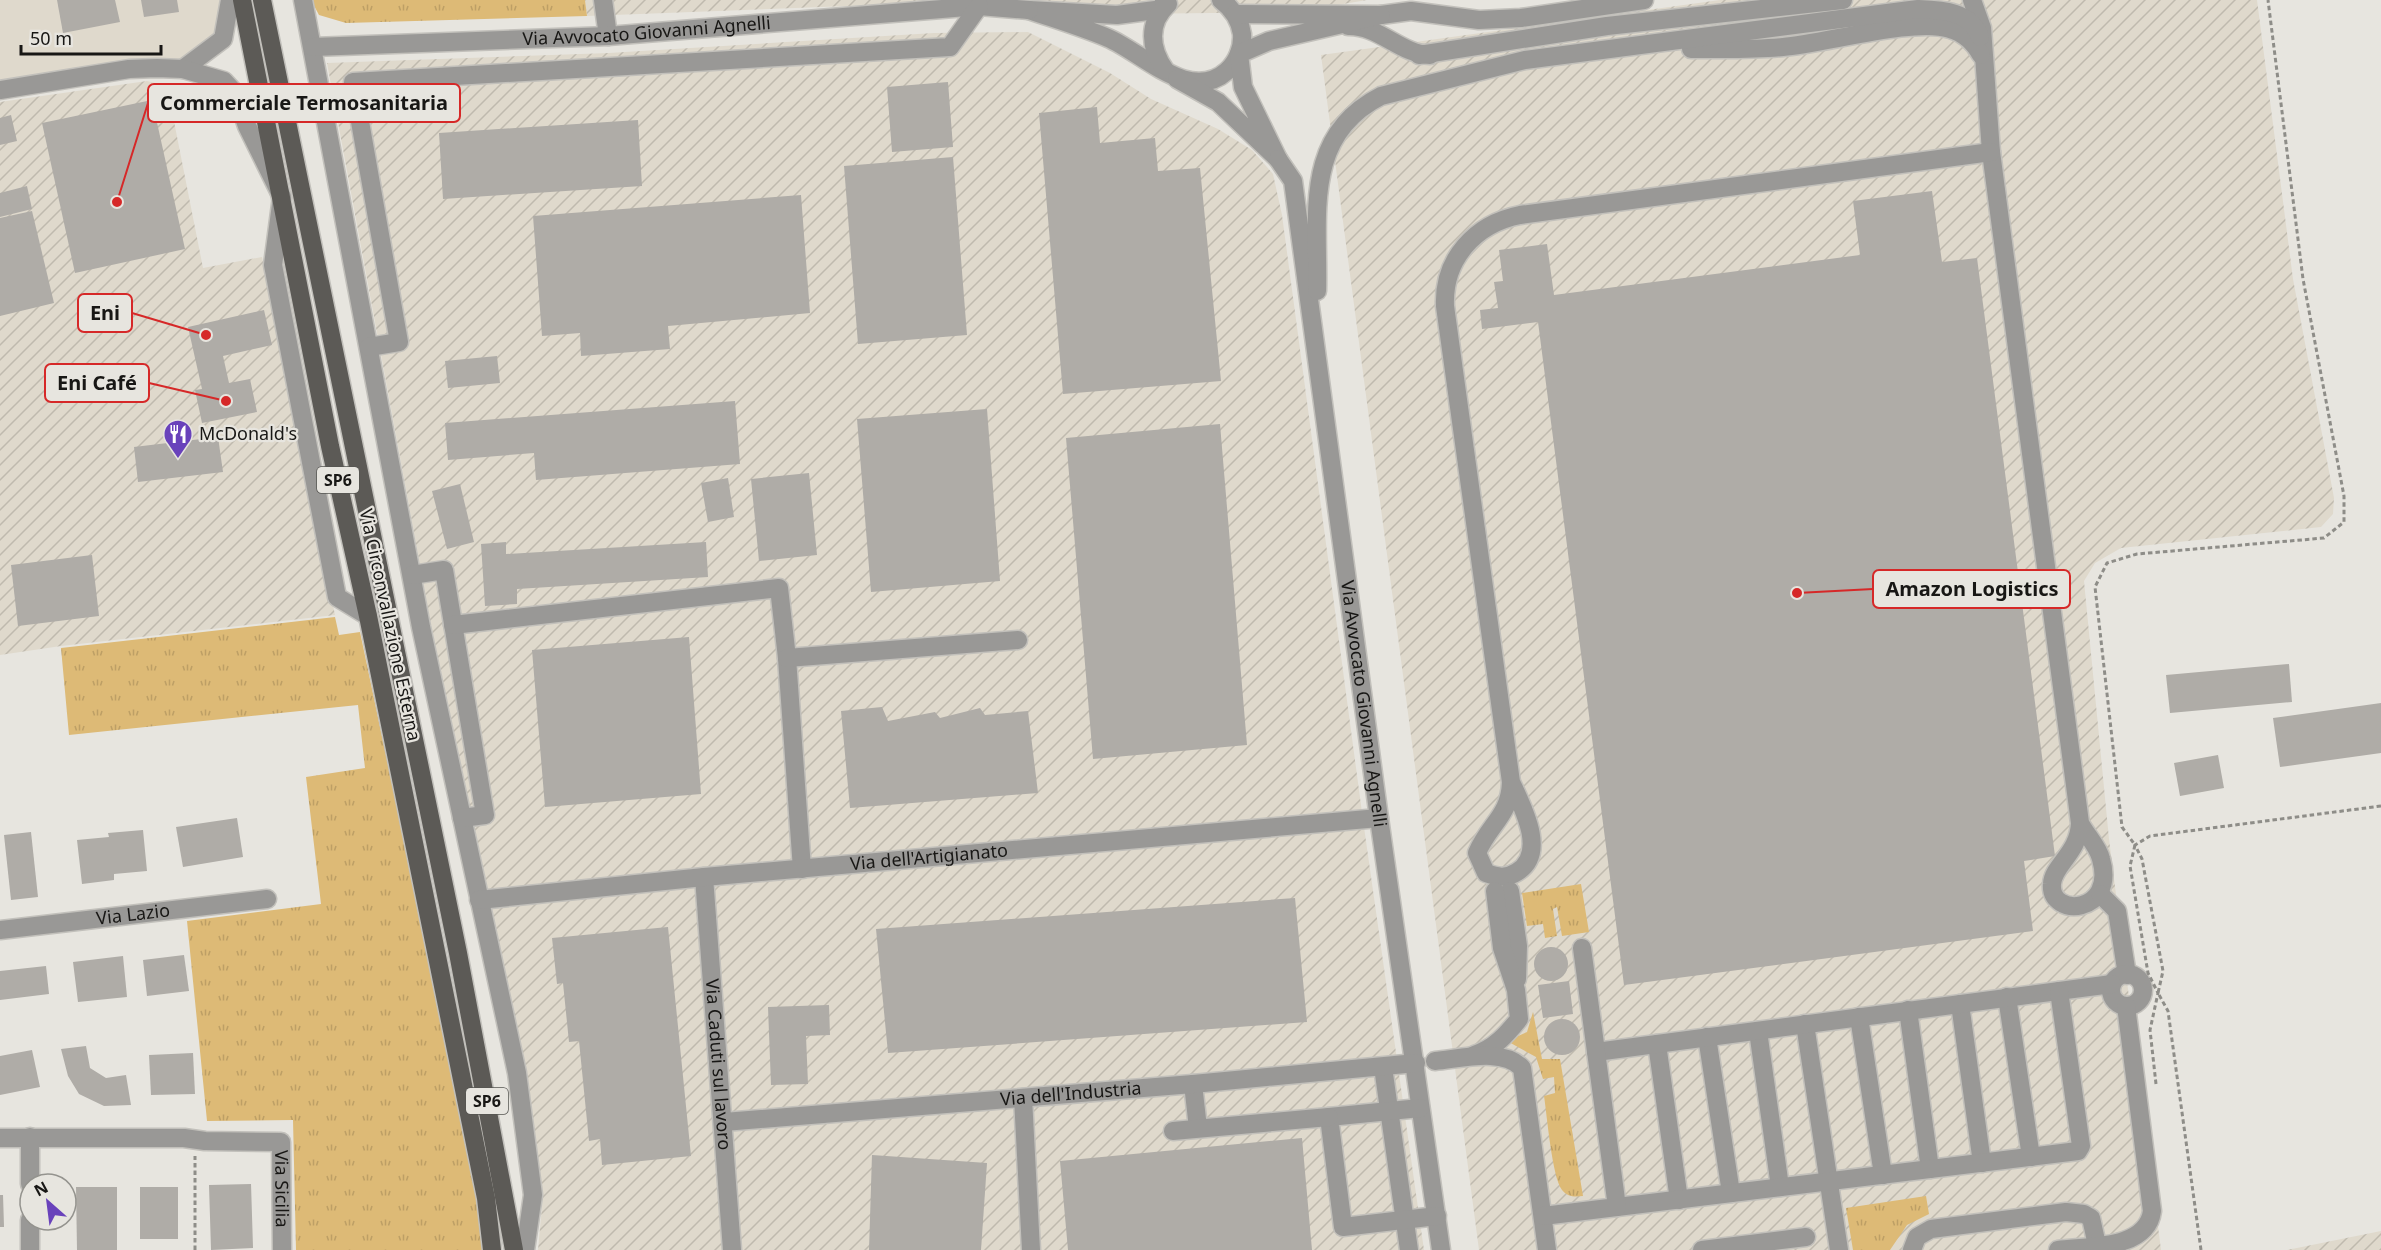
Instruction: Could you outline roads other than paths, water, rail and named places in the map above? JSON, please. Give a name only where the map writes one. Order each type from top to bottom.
[{"type":"main road","name":"Via Circonvallazione Esterna","points":[[242,0],[330,446],[368,616],[486,1198],[492,1250]]},
{"type":"main road","name":"Via Circonvallazione Esterna","points":[[262,0],[458,953],[514,1250]]},
{"type":"street","points":[[0,90],[129,69],[183,69],[223,39],[230,0]]},
{"type":"street","name":"Via Circonvallazione Esterna","points":[[303,0],[412,575],[519,1084],[533,1195],[525,1250]]},
{"type":"street","points":[[603,0],[608,36]]},
{"type":"street","points":[[1167,3],[1156,20],[1152,40],[1157,59],[1171,74],[1192,83],[1206,82],[1221,77],[1232,67],[1239,54],[1242,40],[1241,27],[1235,14],[1222,0]]},
{"type":"street","points":[[1239,54],[1269,41],[1381,15],[1411,11],[1479,20],[1521,18],[1644,0]]},
{"type":"street","points":[[1419,55],[1607,26],[1843,0]]},
{"type":"street","points":[[1955,0],[1968,11],[1980,36]]},
{"type":"street","points":[[1972,0],[1981,22],[1980,36],[1991,152],[2080,823],[2080,837],[2055,874],[2052,883],[2052,893],[2057,900],[2070,907],[2086,906],[2100,894],[2104,881],[2101,855],[2080,823]]},
{"type":"street","points":[[1029,10],[1117,15],[1167,3]]},
{"type":"street","name":"Via Avvocato Giovanni Agnelli","points":[[313,47],[608,36],[934,5],[1029,10]]},
{"type":"street","points":[[369,347],[399,342],[353,82],[950,46],[979,6]]},
{"type":"street","points":[[1316,350],[1319,179],[1325,154],[1337,131],[1363,105],[1381,96],[1525,60],[1918,9],[1964,16],[1972,22],[1980,36]]},
{"type":"street","points":[[1029,10],[1109,38],[1218,102],[1278,159]]},
{"type":"street","points":[[1235,14],[1381,15]]},
{"type":"street","points":[[1330,27],[1356,26],[1419,55],[1525,60]]},
{"type":"street","points":[[1596,51],[1783,47],[1907,28],[1938,27],[1949,28],[1971,40],[1983,61]]},
{"type":"street","points":[[491,40],[495,73]]},
{"type":"street","points":[[1239,54],[1243,87],[1278,159]]},
{"type":"street","name":"Via Circonvallazione Esterna","points":[[183,69],[224,81],[236,94],[247,126],[282,197],[273,265],[337,597],[368,616]]},
{"type":"street","points":[[1511,782],[1524,810],[1532,841],[1531,852],[1527,863],[1518,872],[1504,877],[1495,877],[1486,873],[1477,853],[1483,839],[1505,813],[1511,796],[1511,782],[1445,306],[1448,277],[1455,258],[1467,242],[1497,221],[1520,215],[1991,152]]},
{"type":"street","name":"Via Avvocato Giovanni Agnelli","points":[[1278,159],[1293,181],[1379,818],[1416,1063],[1420,1108],[1441,1250]]},
{"type":"street","name":"Via Circonvallazione Esterna","points":[[412,575],[444,570],[485,815],[462,818]]},
{"type":"street","points":[[453,625],[779,588],[788,658],[802,869]]},
{"type":"street","points":[[788,658],[1017,640]]},
{"type":"street","name":"Via dell'Artigianato","points":[[479,900],[704,877],[1379,818]]},
{"type":"street","name":"Via Caduti sul lavoro","points":[[704,877],[732,1250]]},
{"type":"street","points":[[1455,1060],[1484,1052],[1506,1036],[1519,1018],[1516,990],[1502,948],[1502,891]]},
{"type":"street","points":[[1596,1052],[2059,991],[2120,979],[2136,978],[2143,991],[2136,1004],[2126,1006],[2114,1000],[2111,993],[2120,979],[2117,911],[2100,894]]},
{"type":"street","name":"Via Lazio","points":[[0,930],[267,899]]},
{"type":"street","points":[[1582,948],[1617,1207]]},
{"type":"street","points":[[1543,1216],[2078,1151],[2081,1146],[2059,991]]},
{"type":"street","points":[[2007,997],[2031,1157]]},
{"type":"street","points":[[1960,1004],[1982,1163]]},
{"type":"street","points":[[2058,1250],[2097,1245],[2136,1236],[2150,1222],[2152,1211],[2126,1006]]},
{"type":"street","points":[[1908,1010],[1930,1169]]},
{"type":"street","points":[[1859,1017],[1883,1175]]},
{"type":"street","points":[[1805,1024],[1839,1250]]},
{"type":"street","points":[[1758,1030],[1780,1187]]},
{"type":"street","points":[[1707,1037],[1731,1193]]},
{"type":"street","points":[[1657,1044],[1679,1200]]},
{"type":"street","points":[[1435,1061],[1498,1056],[1517,1063],[1522,1068],[1547,1250]]},
{"type":"street","name":"Via dell'Industria","points":[[724,1122],[1193,1084],[1416,1063]]},
{"type":"street","points":[[1383,1067],[1409,1250]]},
{"type":"street","points":[[1193,1084],[1198,1128]]},
{"type":"street","points":[[1023,1098],[1031,1250]]},
{"type":"street","points":[[1173,1131],[1420,1108]]},
{"type":"street","points":[[1329,1117],[1344,1227],[1437,1216]]},
{"type":"street","points":[[30,1137],[30,1172]]},
{"type":"street","name":"Via Sicilia","points":[[0,1138],[281,1142],[282,1250]]},
{"type":"street","points":[[1912,1250],[1917,1237],[1931,1229],[2066,1212],[2084,1214],[2091,1218],[2097,1245]]},
{"type":"street","points":[[30,1232],[30,1250]]},
{"type":"street","points":[[1702,1250],[1806,1237]]},
{"type":"place","name":"Commerciale Termosanitaria","points":[[117,202]]},
{"type":"place","name":"Eni","points":[[206,335]]},
{"type":"place","name":"Eni Café","points":[[226,401]]},
{"type":"place","name":"McDonald's","points":[[178,460]]},
{"type":"place","name":"Amazon Logistics","points":[[1797,593]]}]
